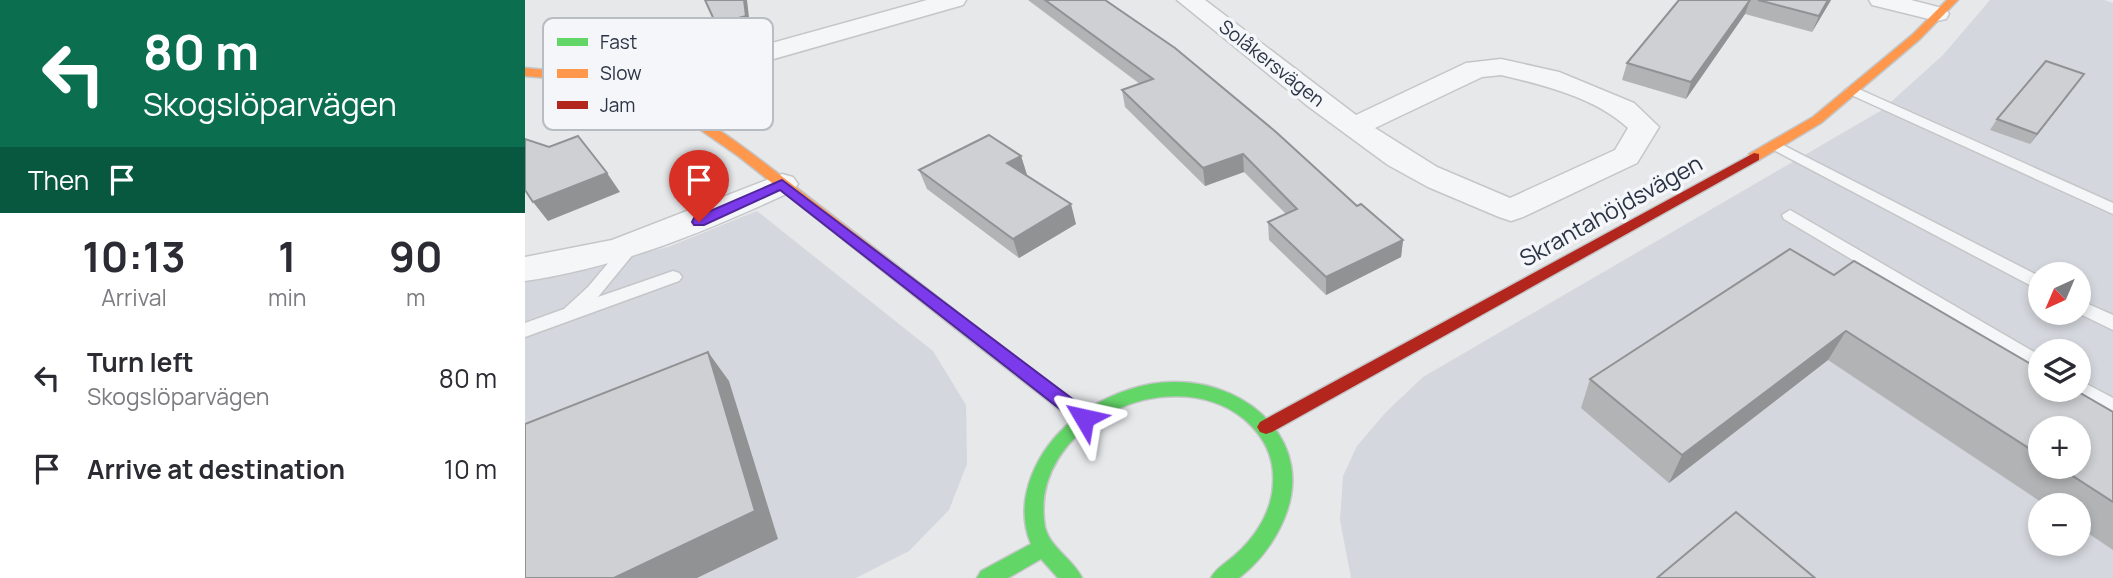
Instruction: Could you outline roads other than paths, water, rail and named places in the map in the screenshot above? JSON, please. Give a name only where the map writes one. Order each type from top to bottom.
[{"type":"street","points":[[773,51],[954,0]]},
{"type":"street","name":"Solåkersvägen","points":[[1189,0],[1354,127],[1400,159],[1456,189],[1511,210],[1626,156],[1644,127],[1625,109],[1549,78],[1501,67],[1476,69],[1354,127]]},
{"type":"street","points":[[1881,0],[1945,7]]},
{"type":"street","name":"Skrantahöjdsvägen","points":[[1266,428],[1817,120],[1916,37],[1945,7]]},
{"type":"street","points":[[525,72],[543,74]]},
{"type":"street","points":[[710,130],[729,142],[1084,418]]},
{"type":"street","points":[[525,269],[551,266],[631,247],[699,222],[782,184]]},
{"type":"street","points":[[1072,578],[1056,566],[1044,547],[1034,515],[1038,481],[1053,450],[1084,418],[1111,402],[1130,394],[1168,388],[1206,391],[1240,404],[1266,428],[1281,457],[1284,474],[1279,510],[1261,544],[1228,577]]},
{"type":"street","points":[[988,578],[1044,547]]},
{"type":"lane","points":[[1852,90],[2113,209]]},
{"type":"lane","points":[[1775,145],[2028,278]]},
{"type":"lane","points":[[1790,215],[2028,357]]},
{"type":"lane","points":[[568,316],[594,291],[631,247]]},
{"type":"lane","points":[[525,330],[673,277]]},
{"type":"lane","points":[[2091,312],[2113,324]]},
{"type":"lane","points":[[2091,395],[2113,408]]}]
